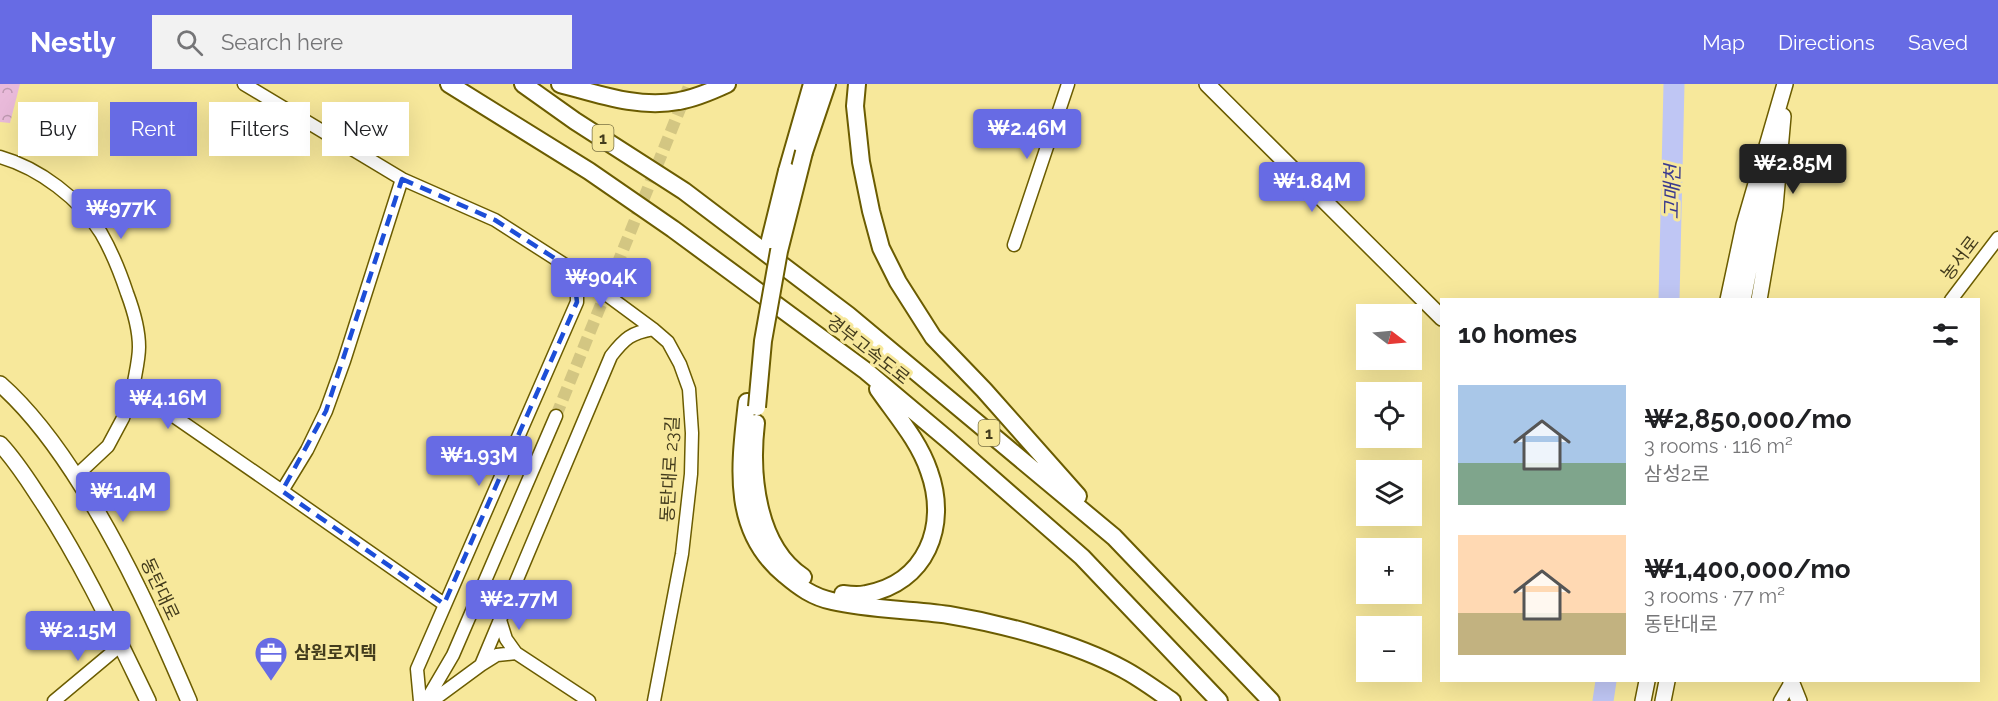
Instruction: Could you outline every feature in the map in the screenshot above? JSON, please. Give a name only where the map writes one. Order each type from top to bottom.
[{"type":"highway","name":"경부고속도로","points":[[449,84],[608,184],[866,371],[1070,546],[1219,701]]},
{"type":"highway","name":"경부고속도로","points":[[523,84],[575,121],[684,191],[839,308],[1114,537],[1271,701]]},
{"type":"highway","points":[[560,84],[619,100],[670,103],[707,93],[727,84]]},
{"type":"highway","points":[[812,84],[787,171],[769,247],[754,338],[752,404],[754,440],[758,501],[765,528],[777,549],[795,572],[819,587],[843,594],[864,595],[889,588],[912,573],[927,553],[935,530],[938,506],[929,471],[913,440],[866,371]]},
{"type":"highway","points":[[827,84],[804,152],[779,251],[740,475],[743,507],[753,534],[765,555],[804,591],[831,601],[949,615],[1031,634],[1072,647],[1122,668],[1172,701]]},
{"type":"highway","points":[[856,84],[855,106],[861,162],[871,211],[881,248],[898,282],[933,337],[984,390],[1114,537]]},
{"type":"main road","points":[[1207,84],[1440,316]]},
{"type":"main road","points":[[1728,298],[1744,225],[1785,84]]},
{"type":"main road","points":[[1743,298],[1785,84]]},
{"type":"main road","points":[[1759,298],[1775,207],[1785,84]]},
{"type":"main road","name":"동탄대로","points":[[0,384],[56,447],[76,476],[129,567],[189,701]]},
{"type":"main road","points":[[0,444],[15,460],[54,520],[101,602],[148,701]]},
{"type":"main road","points":[[1643,701],[1647,682]]},
{"type":"main road","points":[[1663,701],[1667,682]]},
{"type":"main road","points":[[1791,682],[1799,701]]},
{"type":"street","name":"동탄대로 23길","points":[[244,84],[402,178],[495,220],[573,270],[653,328],[668,342],[681,364],[689,389],[692,474],[682,554],[654,701]]},
{"type":"street","points":[[1014,245],[1068,84]]},
{"type":"street","points":[[0,157],[15,161],[49,181],[77,203],[101,232],[132,306],[139,346],[133,388],[123,418],[108,446],[76,476]]},
{"type":"street","points":[[282,492],[307,450],[326,411],[344,362],[402,178]]},
{"type":"street","name":"농서로","points":[[1953,298],[1998,238]]},
{"type":"street","points":[[420,701],[417,669],[577,302],[577,287],[573,270]]},
{"type":"street","points":[[481,665],[611,356],[623,341],[636,332],[653,328]]},
{"type":"street","points":[[133,388],[444,604]]},
{"type":"street","points":[[426,701],[453,655],[556,416]]},
{"type":"street","points":[[500,620],[506,639],[516,653],[589,701]]},
{"type":"street","points":[[54,701],[121,645]]},
{"type":"street","points":[[432,701],[497,655],[516,653]]},
{"type":"street","points":[[1780,701],[1790,682]]},
{"type":"highlighted area","points":[[402,179],[495,220],[573,270],[577,302],[444,604],[282,491],[326,411]]},
{"type":"green space","points":[[0,84],[20,84],[10,123],[0,122]]},
{"type":"waterway","name":"고매천","points":[[1669,298],[1674,84]]},
{"type":"waterway","name":"고매천","points":[[1603,701],[1606,682]]},
{"type":"tunnel","points":[[556,416],[690,84]]},
{"type":"place","name":"삼원로지텍","points":[[271,682]]}]
